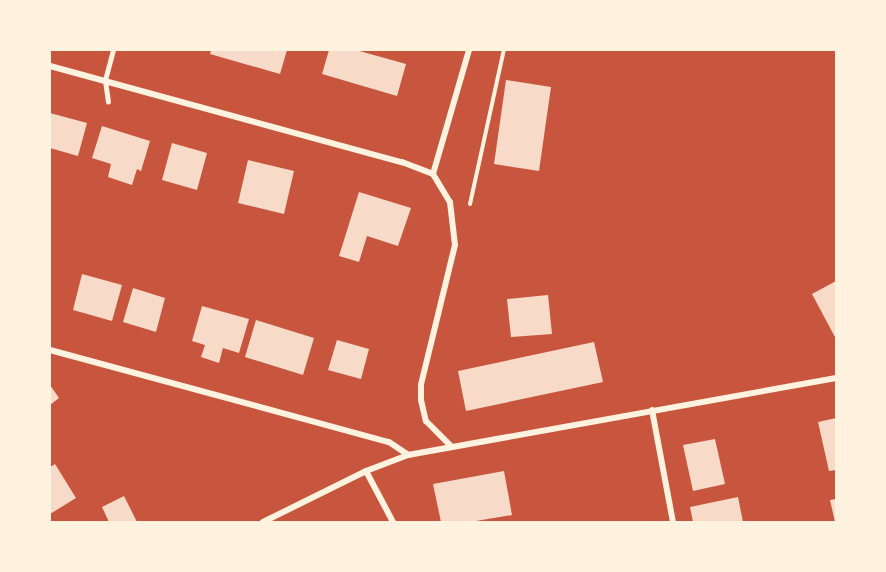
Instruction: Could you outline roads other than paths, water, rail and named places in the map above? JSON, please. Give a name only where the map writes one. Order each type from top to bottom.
[{"type":"street","points":[[434,174],[469,50]]},
{"type":"street","points":[[50,66],[402,162],[434,174],[450,202],[455,245],[421,385],[421,400],[426,421],[450,445]]},
{"type":"street","points":[[50,350],[389,442],[408,455]]},
{"type":"street","points":[[263,522],[366,471],[408,455],[450,445],[837,378]]},
{"type":"street","points":[[652,410],[673,522]]},
{"type":"street","points":[[366,471],[393,522]]},
{"type":"lane","points":[[108,102],[105,80],[113,50]]}]
